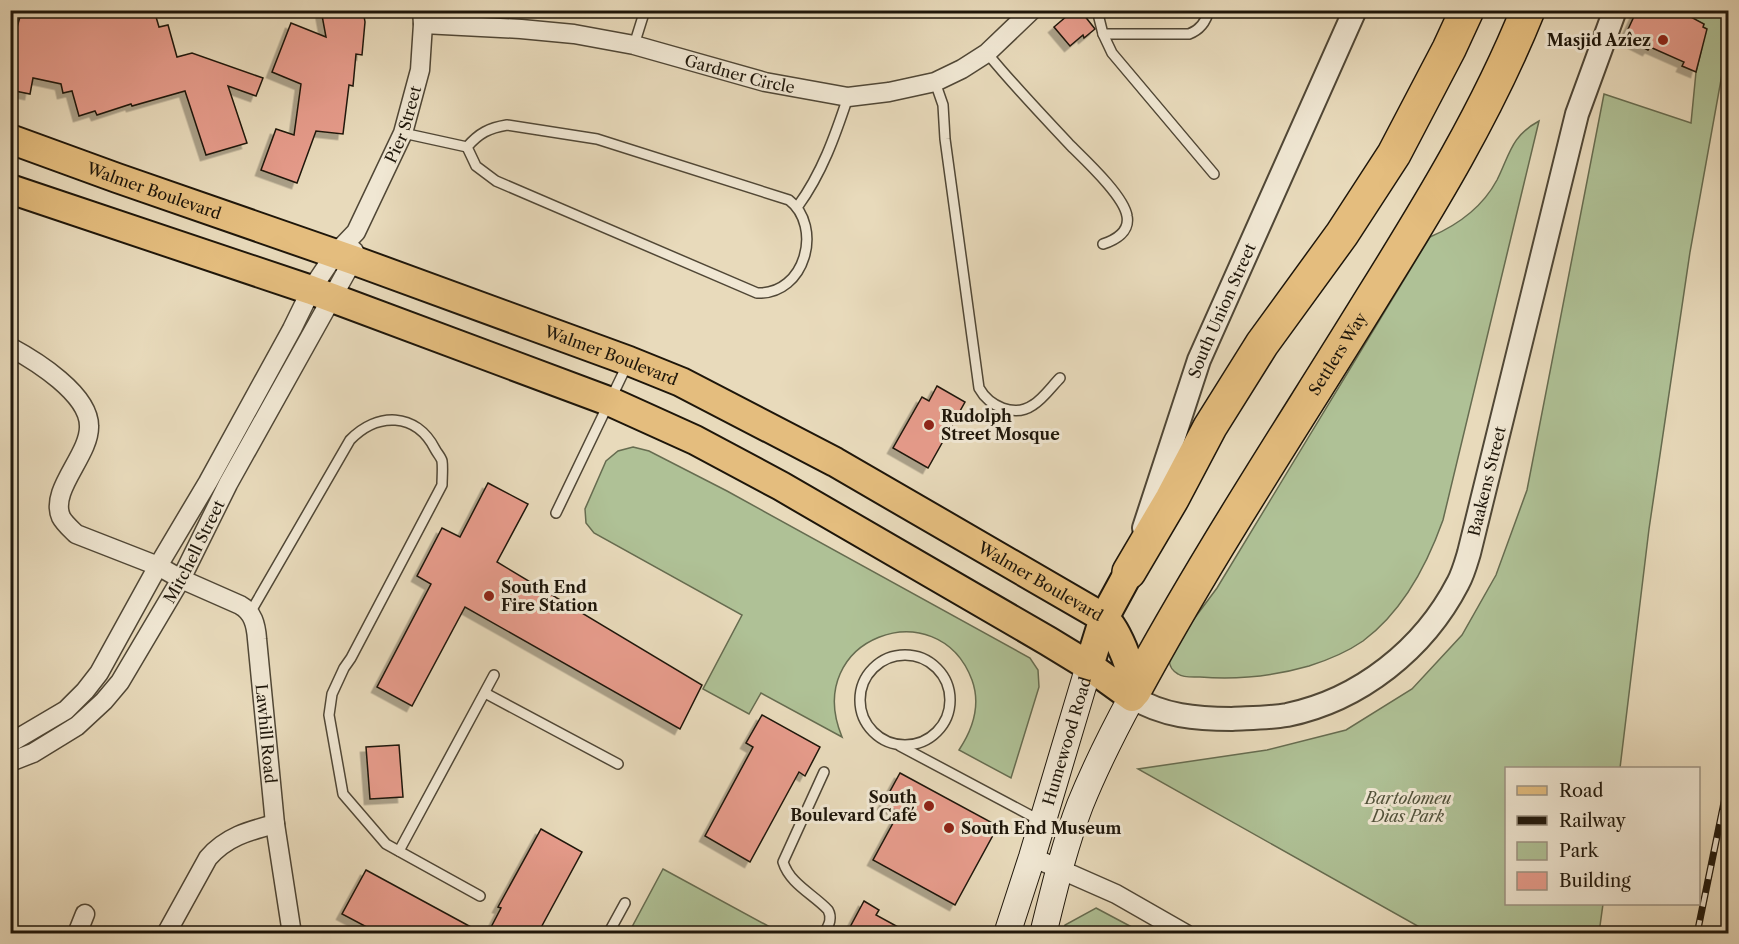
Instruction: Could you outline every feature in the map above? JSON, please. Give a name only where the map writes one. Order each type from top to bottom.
[{"type":"highway","points":[[1129,572],[1172,499],[1210,427],[1262,344],[1342,234],[1394,154],[1467,10]]},
{"type":"highway","name":"Settlers Way","points":[[1133,694],[1163,638],[1266,466],[1444,181],[1485,106],[1528,10]]},
{"type":"main road","name":"Walmer Boulevard","points":[[10,139],[629,361],[721,402],[835,462],[1104,618],[1115,631],[1134,680],[1133,694]]},
{"type":"main road","points":[[10,189],[322,294],[611,402],[695,440],[782,486],[1133,694]]},
{"type":"main road","name":"South Union Street","points":[[1104,618],[1129,572]]},
{"type":"main road","name":"Humewood Road","points":[[1008,933],[1104,618]]},
{"type":"main road","name":"Humewood Road","points":[[1043,933],[1059,869],[1080,806],[1099,760],[1133,694]]},
{"type":"street","name":"Gardner Circle","points":[[422,17],[574,34],[634,45],[765,82],[848,97],[889,92],[935,82],[987,53],[1032,10]]},
{"type":"street","name":"South Union Street","points":[[1129,572],[1199,360],[1355,10]]},
{"type":"street","name":"Baakens Street","points":[[1133,694],[1148,707],[1179,716],[1223,719],[1286,715],[1332,702],[1364,685],[1385,671],[1428,629],[1459,583],[1470,553],[1577,114],[1615,10]]},
{"type":"street","name":"Pier Street","points":[[322,294],[344,257],[403,133],[420,70],[422,17]]},
{"type":"street","name":"Mitchell Street","points":[[10,743],[66,710],[85,691],[110,656],[158,566],[214,472],[292,329],[322,294]]},
{"type":"street","name":"Mitchell Street","points":[[10,762],[33,753],[77,726],[104,701],[120,682],[181,579],[322,294]]},
{"type":"street","points":[[10,347],[51,373],[79,401],[87,414],[89,428],[82,453],[65,484],[59,502],[61,516],[76,534],[158,566],[181,579],[240,604],[250,614]]},
{"type":"street","name":"Lawhill Road","points":[[250,614],[256,629],[274,824],[292,933]]},
{"type":"street","points":[[166,933],[208,858],[216,848],[235,835],[274,824]]},
{"type":"street","points":[[1032,857],[1116,894],[1186,933]]},
{"type":"street","points":[[77,933],[85,914]]},
{"type":"lane","points":[[634,45],[645,10]]},
{"type":"lane","points":[[1096,10],[1103,34],[1112,52],[1214,174]]},
{"type":"lane","points":[[1103,34],[1189,34],[1202,26],[1209,10]]},
{"type":"lane","points":[[987,53],[1105,182],[1123,205],[1128,220],[1124,230],[1119,236],[1103,244]]},
{"type":"lane","points":[[935,82],[943,105],[945,139],[979,388],[991,403],[1003,408],[1023,410],[1033,406],[1060,378]]},
{"type":"lane","points":[[798,206],[826,160],[848,97]]},
{"type":"lane","points":[[507,125],[597,139],[789,200],[798,206],[806,227],[806,250],[801,266],[793,280],[782,289],[769,293],[757,293],[496,181],[476,166],[467,147],[483,132],[507,125]]},
{"type":"lane","points":[[403,133],[467,147]]},
{"type":"lane","points":[[556,513],[629,361]]},
{"type":"lane","points":[[250,614],[350,440],[359,430],[377,421],[398,419],[418,427],[430,440],[442,461],[442,485],[344,668],[332,694],[329,715],[343,794],[386,844],[480,896]]},
{"type":"lane","points":[[900,746],[923,743],[942,728],[951,706],[948,682],[933,663],[911,654],[887,657],[868,672],[859,694],[862,718],[877,737],[900,746],[1043,822]]},
{"type":"lane","points":[[399,852],[494,675]]},
{"type":"lane","points":[[485,693],[618,764]]},
{"type":"lane","points":[[824,772],[783,862],[793,880],[831,915],[824,933]]},
{"type":"lane","points":[[608,933],[625,903]]},
{"type":"green space","name":"Bartolomeu Dias Park","points":[[1678,11],[1728,11],[1728,41],[1690,252],[1649,529],[1620,767],[1505,767],[1505,905],[1603,905],[1599,933],[1430,933],[1138,769],[1267,750],[1346,730],[1412,689],[1462,635],[1496,575],[1527,490],[1604,94],[1691,123],[1696,72],[1702,47],[1696,42],[1704,24]]},
{"type":"green space","points":[[1539,121],[1443,520],[1412,587],[1390,616],[1363,641],[1344,652],[1309,666],[1269,675],[1228,678],[1186,677],[1174,672],[1170,662],[1173,647],[1217,588],[1430,237],[1460,221],[1477,207],[1497,180],[1517,139]]},
{"type":"green space","points":[[633,447],[649,451],[727,491],[1030,658],[1038,670],[1039,687],[1011,778],[959,750],[972,725],[976,708],[975,689],[955,652],[932,637],[905,632],[879,637],[856,651],[840,674],[834,702],[842,737],[761,693],[749,714],[703,689],[742,615],[594,533],[586,523],[585,509],[606,461],[618,451]]},
{"type":"green space","points":[[663,869],[781,933],[644,933],[632,927]]},
{"type":"green space","points":[[1096,908],[1143,933],[1063,933],[1065,925]]},
{"type":"building","points":[[61,10],[154,10],[159,27],[168,25],[177,57],[192,53],[263,78],[256,96],[228,86],[247,143],[206,155],[185,91],[97,115],[95,111],[79,116],[72,91],[63,93],[61,84],[33,78],[30,94],[10,90],[10,53],[21,13],[40,17]]},
{"type":"building","points":[[321,10],[363,10],[365,22],[362,55],[356,54],[353,86],[349,85],[343,134],[316,131],[297,183],[261,170],[276,129],[294,135],[301,84],[272,72],[291,23],[326,37]]},
{"type":"building","points":[[1074,10],[1080,10],[1095,29],[1070,46],[1054,27]]},
{"type":"building","name":"Masjid Azîez","points":[[1637,10],[1678,10],[1704,24],[1703,27],[1707,29],[1696,72],[1682,66],[1684,62],[1650,47],[1648,50],[1624,38]]},
{"type":"building","name":"Rudolph Street Mosque","points":[[937,386],[965,402],[928,468],[893,448],[922,397],[929,401]]},
{"type":"building","name":"South End Fire Station","points":[[488,483],[528,504],[497,562],[702,685],[680,729],[465,607],[412,706],[377,687],[431,584],[417,576],[442,528],[460,537]]},
{"type":"building","points":[[762,715],[820,747],[805,776],[799,772],[750,862],[705,836],[753,747],[746,743]]},
{"type":"building","points":[[399,745],[403,797],[370,799],[366,747]]},
{"type":"building","points":[[900,773],[998,826],[955,905],[873,860],[899,812],[883,804]]},
{"type":"building","points":[[541,829],[582,852],[538,933],[488,933],[501,908],[498,907]]},
{"type":"building","points":[[366,870],[482,933],[378,933],[342,914]]},
{"type":"building","points":[[864,901],[879,910],[876,915],[909,933],[857,933],[849,929]]},
{"type":"railway","points":[[1697,934],[1728,783]]},
{"type":"railway","points":[[1723,934],[1728,906]]},
{"type":"place","name":"Masjid Azîez","points":[[1663,40]]},
{"type":"place","name":"Rudolph Street Mosque","points":[[929,425]]},
{"type":"place","name":"South End Fire Station","points":[[489,596]]},
{"type":"place","name":"South Boulevard Café","points":[[929,806]]},
{"type":"place","name":"South End Museum","points":[[949,828]]}]
